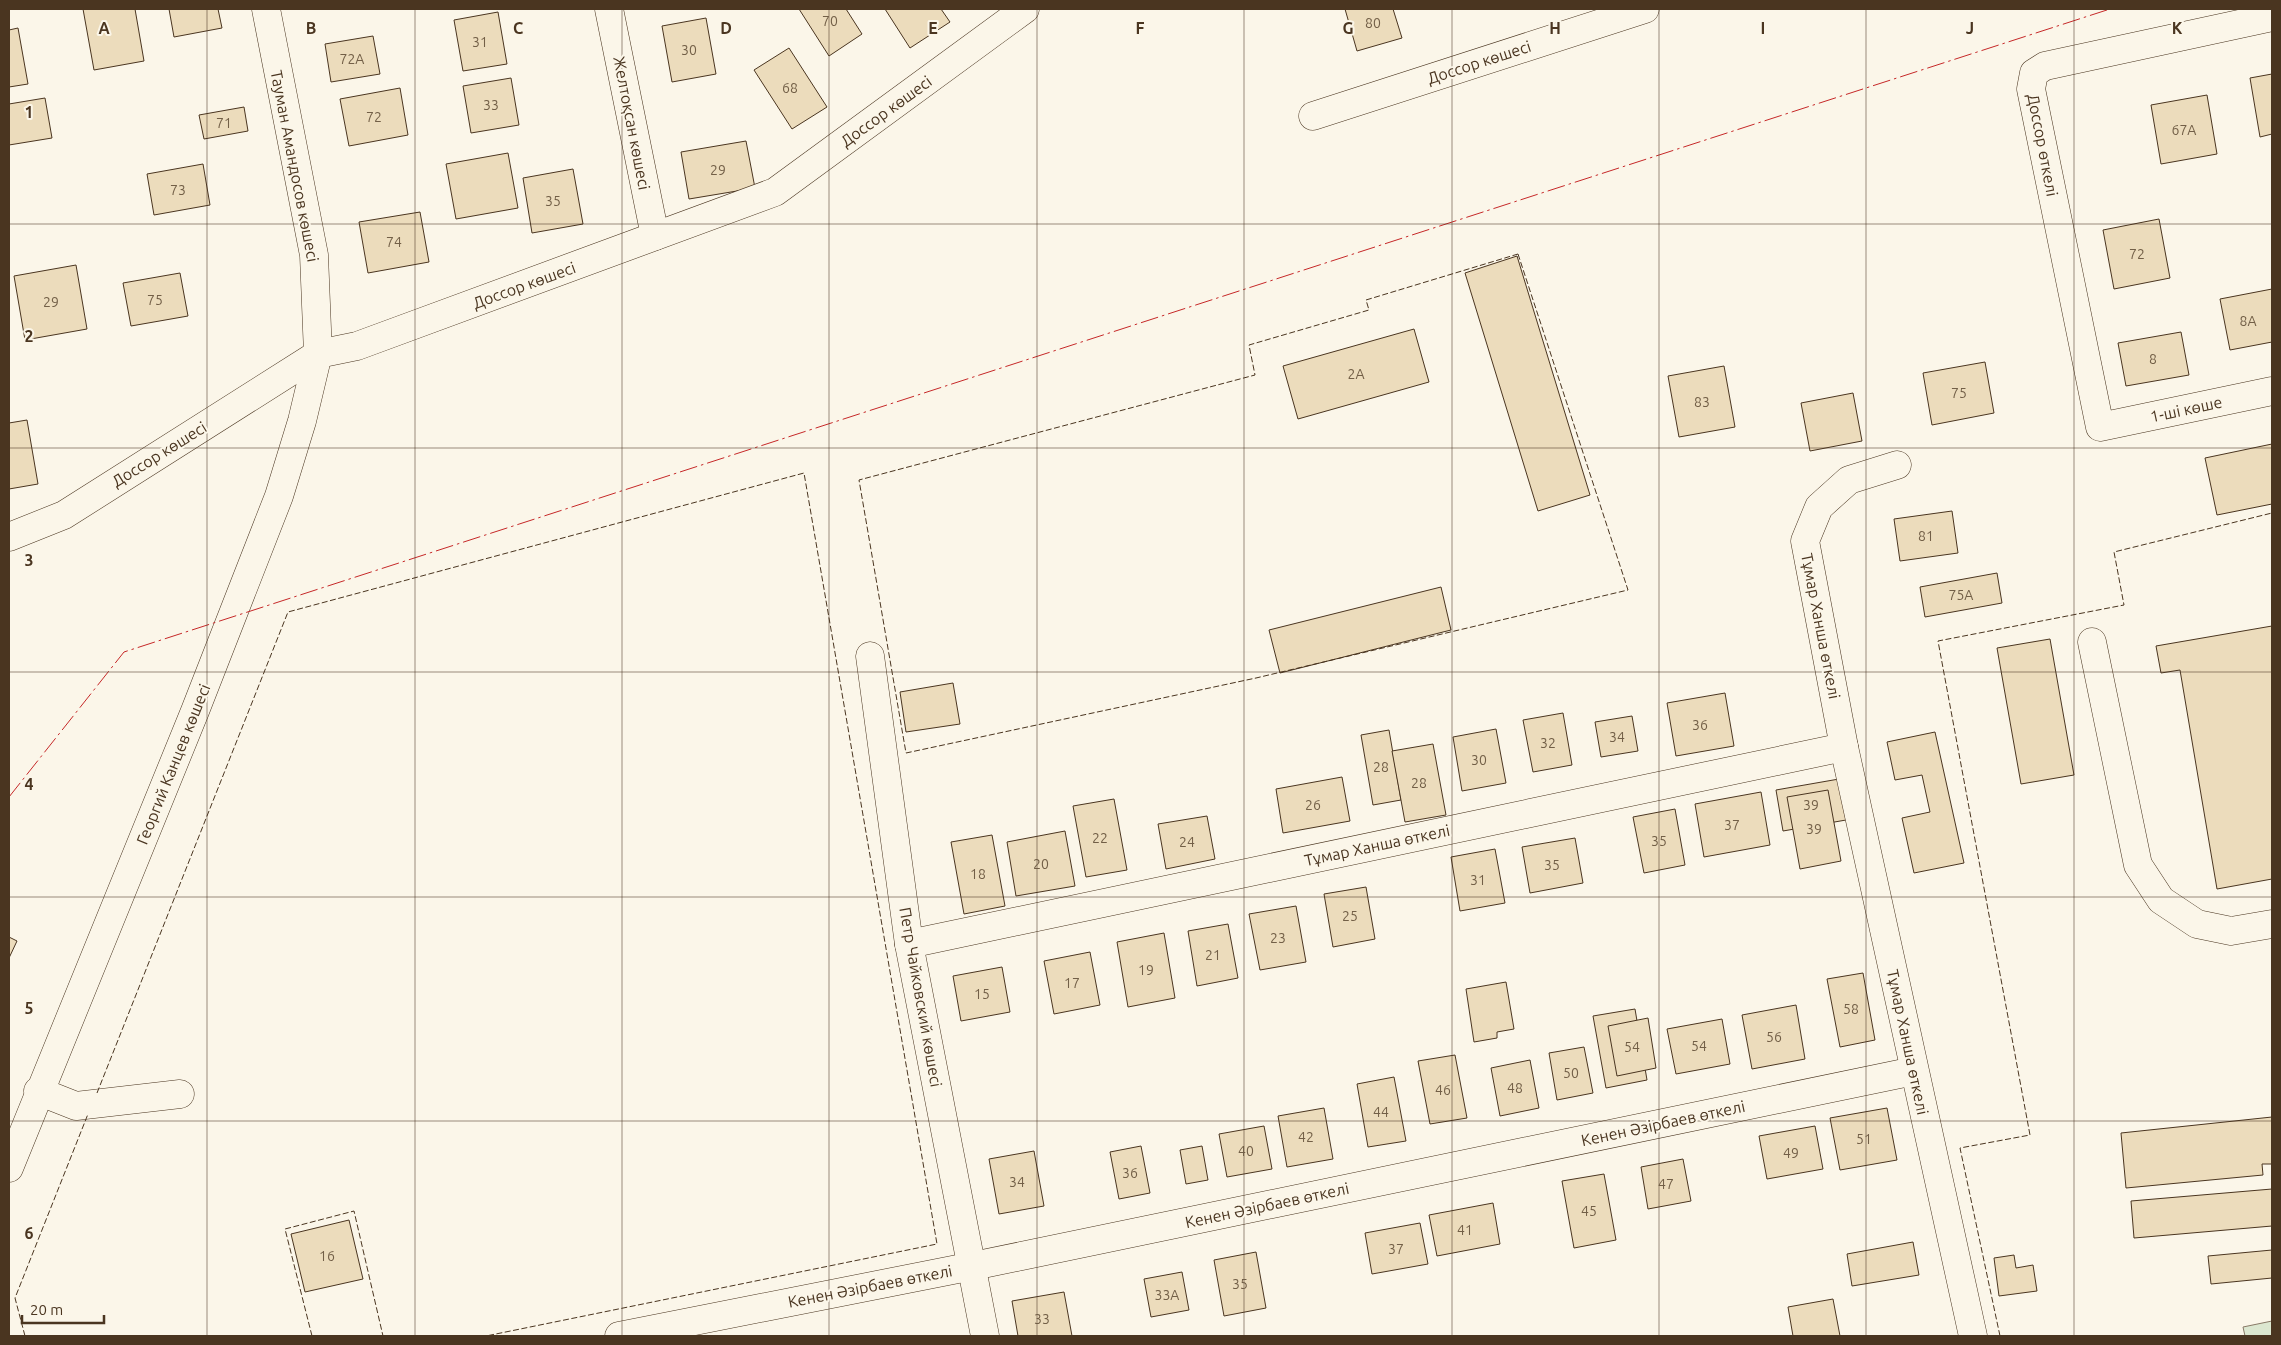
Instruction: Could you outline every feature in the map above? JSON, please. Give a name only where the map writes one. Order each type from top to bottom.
[{"type":"street","name":"Тауман Амандосов көшесі","points":[[266,9],[314,255],[318,354]]},
{"type":"street","name":"Желтоқсан көшесі","points":[[609,9],[655,236]]},
{"type":"street","name":"Доссор көшесі","points":[[9,537],[64,515],[318,354],[357,346],[775,192],[1025,9]]},
{"type":"street","name":"Доссор көшесі","points":[[1313,116],[1645,9]]},
{"type":"street","name":"Доссор өткелі","points":[[2100,427],[2031,89],[2034,73],[2045,66],[2272,18]]},
{"type":"street","name":"Георгий Канцев көшесі","points":[[9,1168],[38,1091],[195,710],[279,496],[302,421],[318,354]]},
{"type":"street","name":"1-ші көше","points":[[2100,427],[2272,390]]},
{"type":"street","name":"Тұмар Ханша өткелі","points":[[1897,465],[1849,480],[1819,507],[1804,541],[1844,747],[1973,1336]]},
{"type":"street","points":[[2092,642],[2138,864],[2161,900],[2197,924],[2230,931],[2272,924]]},
{"type":"street","name":"Петр Чайковский көшесі","points":[[870,656],[909,944],[985,1336]]},
{"type":"street","name":"Тұмар Ханша өткелі","points":[[909,944],[1844,747]]},
{"type":"street","name":"Кенен Әзірбаев өткелі","points":[[619,1336],[972,1266],[1914,1071]]},
{"type":"street","points":[[38,1091],[76,1106],[180,1094]]},
{"type":"green space","points":[[2272,1321],[2272,1336],[2245,1336],[2243,1327]]},
{"type":"building","points":[[83,9],[135,9],[144,61],[94,70]]},
{"type":"building","points":[[169,9],[218,9],[222,28],[174,37]]},
{"type":"building","points":[[799,9],[846,9],[862,34],[829,56]]},
{"type":"building","points":[[885,9],[941,9],[950,22],[910,48]]},
{"type":"building","points":[[1345,9],[1393,9],[1402,38],[1357,51]]},
{"type":"building","points":[[498,12],[507,64],[463,71],[454,20]]},
{"type":"building","points":[[706,18],[716,74],[672,82],[662,26]]},
{"type":"building","points":[[18,28],[28,84],[9,87],[9,30]]},
{"type":"building","points":[[373,36],[380,74],[331,82],[325,44]]},
{"type":"building","points":[[789,48],[827,107],[792,129],[754,70]]},
{"type":"building","points":[[2272,74],[2272,134],[2260,137],[2250,78]]},
{"type":"building","points":[[511,78],[519,125],[471,133],[463,86]]},
{"type":"building","points":[[400,88],[408,135],[349,146],[340,99]]},
{"type":"building","points":[[2207,95],[2217,154],[2161,164],[2151,105]]},
{"type":"building","points":[[45,98],[52,138],[9,145],[9,104]]},
{"type":"building","points":[[244,107],[248,131],[204,139],[199,115]]},
{"type":"building","points":[[746,141],[755,188],[689,199],[681,152]]},
{"type":"building","points":[[508,153],[518,208],[456,219],[446,164]]},
{"type":"building","points":[[203,164],[210,205],[154,215],[147,174]]},
{"type":"building","points":[[573,169],[583,224],[532,233],[523,178]]},
{"type":"building","points":[[420,212],[429,262],[368,273],[359,222]]},
{"type":"building","points":[[2159,219],[2170,278],[2114,289],[2103,230]]},
{"type":"building","points":[[1517,256],[1590,495],[1538,511],[1465,273]]},
{"type":"building","points":[[76,265],[87,329],[25,340],[14,276]]},
{"type":"building","points":[[180,273],[188,316],[131,326],[123,283]]},
{"type":"building","points":[[2272,289],[2272,342],[2230,350],[2220,299]]},
{"type":"building","points":[[1414,329],[1429,382],[1298,419],[1283,366]]},
{"type":"building","points":[[2181,332],[2189,375],[2126,386],[2118,343]]},
{"type":"building","points":[[1985,362],[1994,413],[1932,425],[1923,373]]},
{"type":"building","points":[[1724,366],[1735,427],[1679,437],[1668,376]]},
{"type":"building","points":[[1853,393],[1862,441],[1810,451],[1801,403]]},
{"type":"building","points":[[27,420],[38,484],[9,489],[9,423]]},
{"type":"building","points":[[2272,444],[2272,504],[2217,515],[2205,458]]},
{"type":"building","points":[[1952,511],[1958,553],[1900,561],[1894,519]]},
{"type":"building","points":[[1997,573],[2002,603],[1925,617],[1920,587]]},
{"type":"building","points":[[1441,587],[1451,630],[1280,673],[1269,630]]},
{"type":"building","points":[[2272,626],[2272,879],[2217,889],[2180,670],[2161,673],[2156,646]]},
{"type":"building","points":[[2050,639],[2074,775],[2021,784],[1997,648]]},
{"type":"building","points":[[953,683],[960,724],[906,732],[900,692]]},
{"type":"building","points":[[1725,693],[1734,746],[1676,756],[1667,703]]},
{"type":"building","points":[[1563,713],[1572,765],[1533,772],[1523,720]]},
{"type":"building","points":[[1632,716],[1638,751],[1601,757],[1595,722]]},
{"type":"building","points":[[1496,729],[1506,783],[1462,791],[1453,737]]},
{"type":"building","points":[[1389,730],[1401,800],[1373,805],[1361,735]]},
{"type":"building","points":[[1935,732],[1964,863],[1914,873],[1902,818],[1930,812],[1922,775],[1895,780],[1887,742]]},
{"type":"building","points":[[1433,744],[1446,815],[1405,822],[1392,751]]},
{"type":"building","points":[[1342,777],[1350,821],[1283,833],[1276,789]]},
{"type":"building","points":[[1839,779],[1846,820],[1783,831],[1776,790]]},
{"type":"building","points":[[1828,790],[1841,861],[1800,869],[1787,797]]},
{"type":"building","points":[[1761,792],[1770,845],[1704,857],[1695,804]]},
{"type":"building","points":[[1114,799],[1127,870],[1086,877],[1073,806]]},
{"type":"building","points":[[1675,809],[1685,865],[1644,873],[1633,817]]},
{"type":"building","points":[[1207,816],[1215,859],[1166,869],[1158,824]]},
{"type":"building","points":[[1065,831],[1075,886],[1016,896],[1007,842]]},
{"type":"building","points":[[992,835],[1005,906],[964,914],[951,842]]},
{"type":"building","points":[[1575,838],[1583,883],[1530,893],[1522,847]]},
{"type":"building","points":[[1495,849],[1505,903],[1460,911],[1451,857]]},
{"type":"building","points":[[1366,887],[1375,939],[1333,947],[1324,894]]},
{"type":"building","points":[[1296,906],[1306,962],[1260,970],[1249,914]]},
{"type":"building","points":[[1228,924],[1238,978],[1197,986],[1188,931]]},
{"type":"building","points":[[1164,933],[1175,998],[1128,1007],[1117,942]]},
{"type":"building","points":[[9,937],[17,941],[9,958]]},
{"type":"building","points":[[1090,952],[1100,1005],[1054,1014],[1044,961]]},
{"type":"building","points":[[1002,967],[1010,1012],[961,1021],[953,976]]},
{"type":"building","points":[[1863,973],[1875,1040],[1840,1047],[1827,979]]},
{"type":"building","points":[[1506,982],[1514,1029],[1497,1032],[1497,1038],[1474,1042],[1466,989]]},
{"type":"building","points":[[1796,1005],[1805,1059],[1752,1069],[1742,1015]]},
{"type":"building","points":[[1635,1009],[1647,1080],[1606,1088],[1593,1016]]},
{"type":"building","points":[[1648,1018],[1656,1068],[1617,1076],[1608,1026]]},
{"type":"building","points":[[1722,1019],[1730,1064],[1676,1074],[1667,1029]]},
{"type":"building","points":[[1584,1047],[1593,1093],[1557,1100],[1549,1053]]},
{"type":"building","points":[[1455,1055],[1467,1118],[1430,1124],[1418,1061]]},
{"type":"building","points":[[1530,1060],[1539,1108],[1500,1116],[1491,1068]]},
{"type":"building","points":[[1394,1077],[1406,1141],[1368,1147],[1357,1084]]},
{"type":"building","points":[[1324,1108],[1333,1159],[1287,1167],[1278,1116]]},
{"type":"building","points":[[1887,1108],[1897,1160],[1840,1170],[1830,1118]]},
{"type":"building","points":[[2272,1117],[2272,1164],[2262,1164],[2263,1175],[2126,1188],[2121,1133]]},
{"type":"building","points":[[1264,1126],[1272,1169],[1227,1177],[1219,1134]]},
{"type":"building","points":[[1815,1126],[1823,1169],[1767,1179],[1759,1136]]},
{"type":"building","points":[[1141,1146],[1150,1193],[1119,1199],[1110,1152]]},
{"type":"building","points":[[1202,1146],[1208,1180],[1186,1184],[1180,1150]]},
{"type":"building","points":[[1034,1151],[1044,1206],[999,1214],[989,1159]]},
{"type":"building","points":[[1683,1159],[1691,1201],[1648,1209],[1641,1167]]},
{"type":"building","points":[[1604,1174],[1616,1240],[1574,1248],[1562,1181]]},
{"type":"building","points":[[2272,1189],[2272,1226],[2134,1238],[2131,1201]]},
{"type":"building","points":[[1493,1203],[1500,1244],[1437,1256],[1429,1215]]},
{"type":"building","points":[[349,1220],[363,1279],[305,1292],[291,1234]]},
{"type":"building","points":[[1420,1223],[1428,1264],[1372,1274],[1365,1233]]},
{"type":"building","points":[[1913,1242],[1919,1275],[1852,1286],[1847,1254]]},
{"type":"building","points":[[2272,1250],[2272,1278],[2211,1284],[2208,1256]]},
{"type":"building","points":[[1256,1252],[1266,1308],[1224,1316],[1214,1260]]},
{"type":"building","points":[[2014,1255],[2016,1268],[2033,1265],[2037,1291],[1999,1296],[1994,1258]]},
{"type":"building","points":[[1182,1272],[1189,1310],[1151,1317],[1144,1279]]},
{"type":"building","points":[[1064,1292],[1072,1336],[1018,1336],[1012,1301]]},
{"type":"building","points":[[1833,1299],[1840,1336],[1793,1336],[1788,1307]]},
{"type":"fence","points":[[1518,254],[1628,590],[1256,678],[906,753],[859,480],[1255,375],[1249,345],[1369,310],[1366,300],[1518,254]]},
{"type":"fence","points":[[97,1093],[288,612],[804,473],[937,1244],[486,1336]]},
{"type":"fence","points":[[2000,1336],[1960,1148],[2030,1135],[1938,641],[2124,605],[2114,552],[2272,513]]},
{"type":"fence","points":[[25,1336],[15,1298],[88,1114]]},
{"type":"fence","points":[[312,1336],[285,1229],[354,1211],[383,1336]]},
{"type":"power","points":[[9,797],[124,652],[2110,9]]}]
